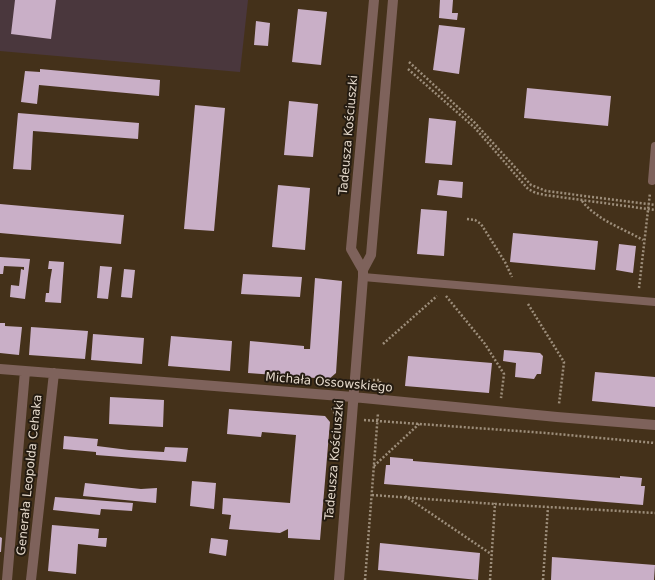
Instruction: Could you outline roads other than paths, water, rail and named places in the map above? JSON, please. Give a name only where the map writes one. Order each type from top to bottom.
[{"type":"street","name":"Tadeusza Kościuszki","points":[[363,273],[351,249],[374,0]]},
{"type":"street","name":"Tadeusza Kościuszki","points":[[339,580],[363,273],[371,255],[393,0]]},
{"type":"street","name":"Michała Ossowskiego","points":[[0,369],[353,397],[655,425]]},
{"type":"street","name":"Generała Leopolda Cehaka","points":[[6,580],[25,371]]},
{"type":"street","name":"Generała Leopolda Cehaka","points":[[31,580],[54,373]]},
{"type":"lane","points":[[652,181],[655,146]]},
{"type":"lane","points":[[363,273],[520,290],[655,302]]}]
